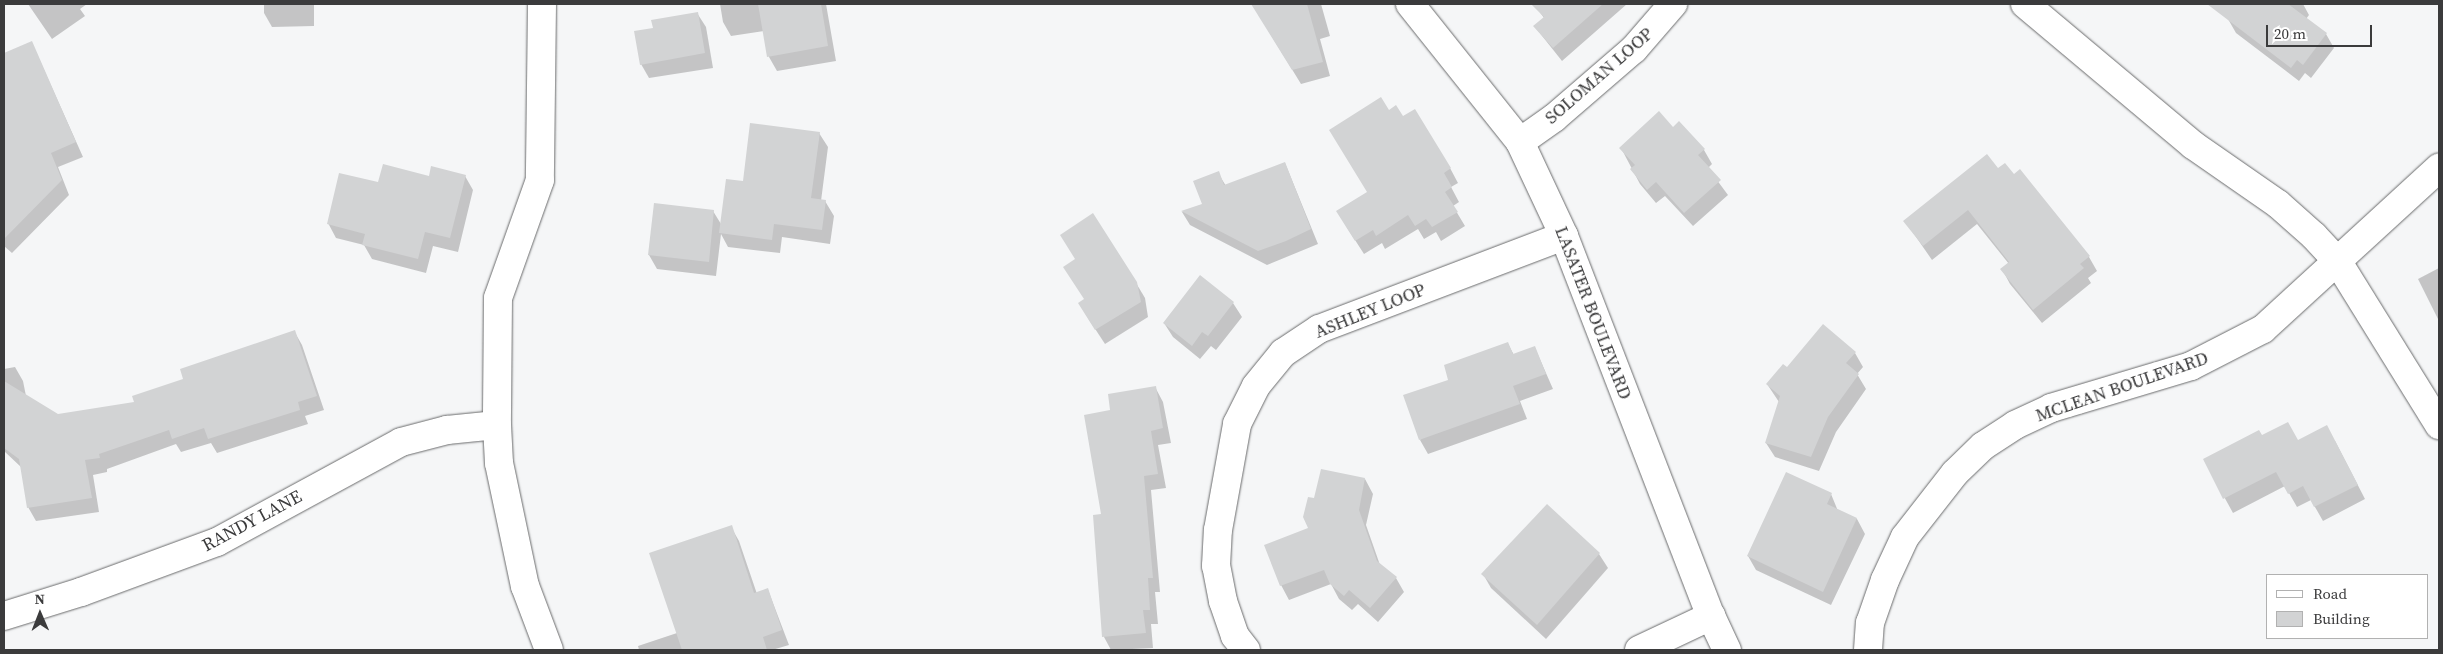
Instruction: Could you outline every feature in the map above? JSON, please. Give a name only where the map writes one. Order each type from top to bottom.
[{"type":"street","points":[[542,4],[540,180],[498,298],[497,425],[498,463],[526,586],[549,650]]},
{"type":"street","name":"LASATER BOULEVARD","points":[[1410,4],[1520,142],[1564,236],[1711,616],[1727,650]]},
{"type":"street","name":"SOLOMAN LOOP","points":[[1520,142],[1554,118],[1634,49],[1673,4]]},
{"type":"street","points":[[2025,4],[2193,145],[2278,204],[2338,262],[2439,424]]},
{"type":"street","name":"MCLEAN BOULEVARD","points":[[1868,650],[1870,623],[1885,580],[1905,537],[1955,473],[1983,446],[2015,425],[2051,408],[2191,366],[2224,351],[2285,312],[2439,168]]},
{"type":"street","name":"ASHLEY LOOP","points":[[1246,650],[1232,627],[1216,566],[1218,530],[1236,424],[1256,386],[1283,353],[1319,328],[1564,236]]},
{"type":"street","name":"RANDY LANE","points":[[4,616],[80,592],[217,542],[401,442],[447,430],[497,425]]},
{"type":"street","points":[[1638,650],[1711,616]]},
{"type":"building","points":[[758,4],[821,4],[828,46],[767,57]]},
{"type":"building","points":[[1251,4],[1307,4],[1323,62],[1292,70]]},
{"type":"building","points":[[1531,4],[1603,4],[1553,48],[1533,26],[1544,17]]},
{"type":"building","points":[[2207,4],[2288,4],[2327,33],[2303,65],[2297,60],[2291,68]]},
{"type":"building","points":[[698,12],[705,53],[640,65],[634,31],[653,28],[651,20]]},
{"type":"building","points":[[32,41],[76,142],[51,153],[62,180],[4,239],[4,53]]},
{"type":"building","points":[[1381,97],[1389,110],[1396,105],[1403,116],[1415,109],[1451,168],[1444,173],[1452,187],[1445,192],[1458,212],[1432,227],[1426,219],[1415,226],[1408,215],[1376,236],[1373,230],[1355,241],[1336,211],[1367,192],[1329,130]]},
{"type":"building","points":[[1659,111],[1673,127],[1679,121],[1705,149],[1698,155],[1721,180],[1684,213],[1656,182],[1647,190],[1630,169],[1635,165],[1619,148]]},
{"type":"building","points":[[750,123],[820,132],[811,198],[826,200],[822,230],[774,224],[772,240],[719,233],[726,179],[743,181]]},
{"type":"building","points":[[1987,154],[1998,168],[2005,163],[2014,174],[2020,169],[2090,256],[2080,264],[2084,268],[2033,310],[2000,269],[2009,262],[1968,210],[1923,246],[1903,221]]},
{"type":"building","points":[[1285,162],[1311,229],[1286,241],[1258,251],[1181,211],[1202,204],[1193,181],[1219,171],[1224,185]]},
{"type":"building","points":[[383,164],[429,176],[431,166],[466,175],[450,238],[425,232],[418,259],[362,245],[365,234],[327,224],[339,173],[378,182]]},
{"type":"building","points":[[654,203],[714,210],[709,262],[648,255]]},
{"type":"building","points":[[1093,213],[1137,282],[1141,302],[1095,330],[1078,303],[1084,299],[1063,267],[1075,259],[1060,235]]},
{"type":"building","points":[[1200,275],[1234,302],[1208,336],[1202,332],[1192,346],[1163,323]]},
{"type":"building","points":[[1823,324],[1856,352],[1846,363],[1859,374],[1828,417],[1811,457],[1765,443],[1780,396],[1766,384],[1783,364],[1787,367]]},
{"type":"building","points":[[295,330],[317,396],[298,402],[300,410],[208,439],[204,428],[172,439],[169,430],[99,454],[100,458],[85,460],[92,498],[27,508],[19,459],[4,448],[4,381],[58,414],[134,402],[132,396],[183,379],[180,369]]},
{"type":"building","points":[[1508,342],[1513,354],[1535,346],[1546,374],[1513,386],[1520,404],[1419,440],[1403,395],[1448,380],[1444,365]]},
{"type":"building","points":[[1156,386],[1163,428],[1151,431],[1158,474],[1144,476],[1153,578],[1148,578],[1150,610],[1143,610],[1146,633],[1102,637],[1093,515],[1101,514],[1084,415],[1110,410],[1108,394]]},
{"type":"building","points":[[2288,422],[2298,440],[2327,425],[2358,485],[2314,507],[2303,486],[2288,494],[2276,472],[2223,499],[2203,459],[2259,430],[2262,435]]},
{"type":"building","points":[[1321,469],[1365,478],[1359,510],[1377,561],[1397,577],[1370,608],[1349,590],[1344,596],[1330,584],[1324,570],[1280,586],[1264,545],[1308,528],[1303,517],[1308,497],[1314,498]]},
{"type":"building","points":[[1786,472],[1832,493],[1827,504],[1857,518],[1823,592],[1747,556]]},
{"type":"building","points":[[1547,504],[1600,553],[1537,625],[1481,574]]},
{"type":"building","points":[[732,525],[754,593],[768,588],[782,630],[763,637],[767,650],[682,650],[649,553]]}]
